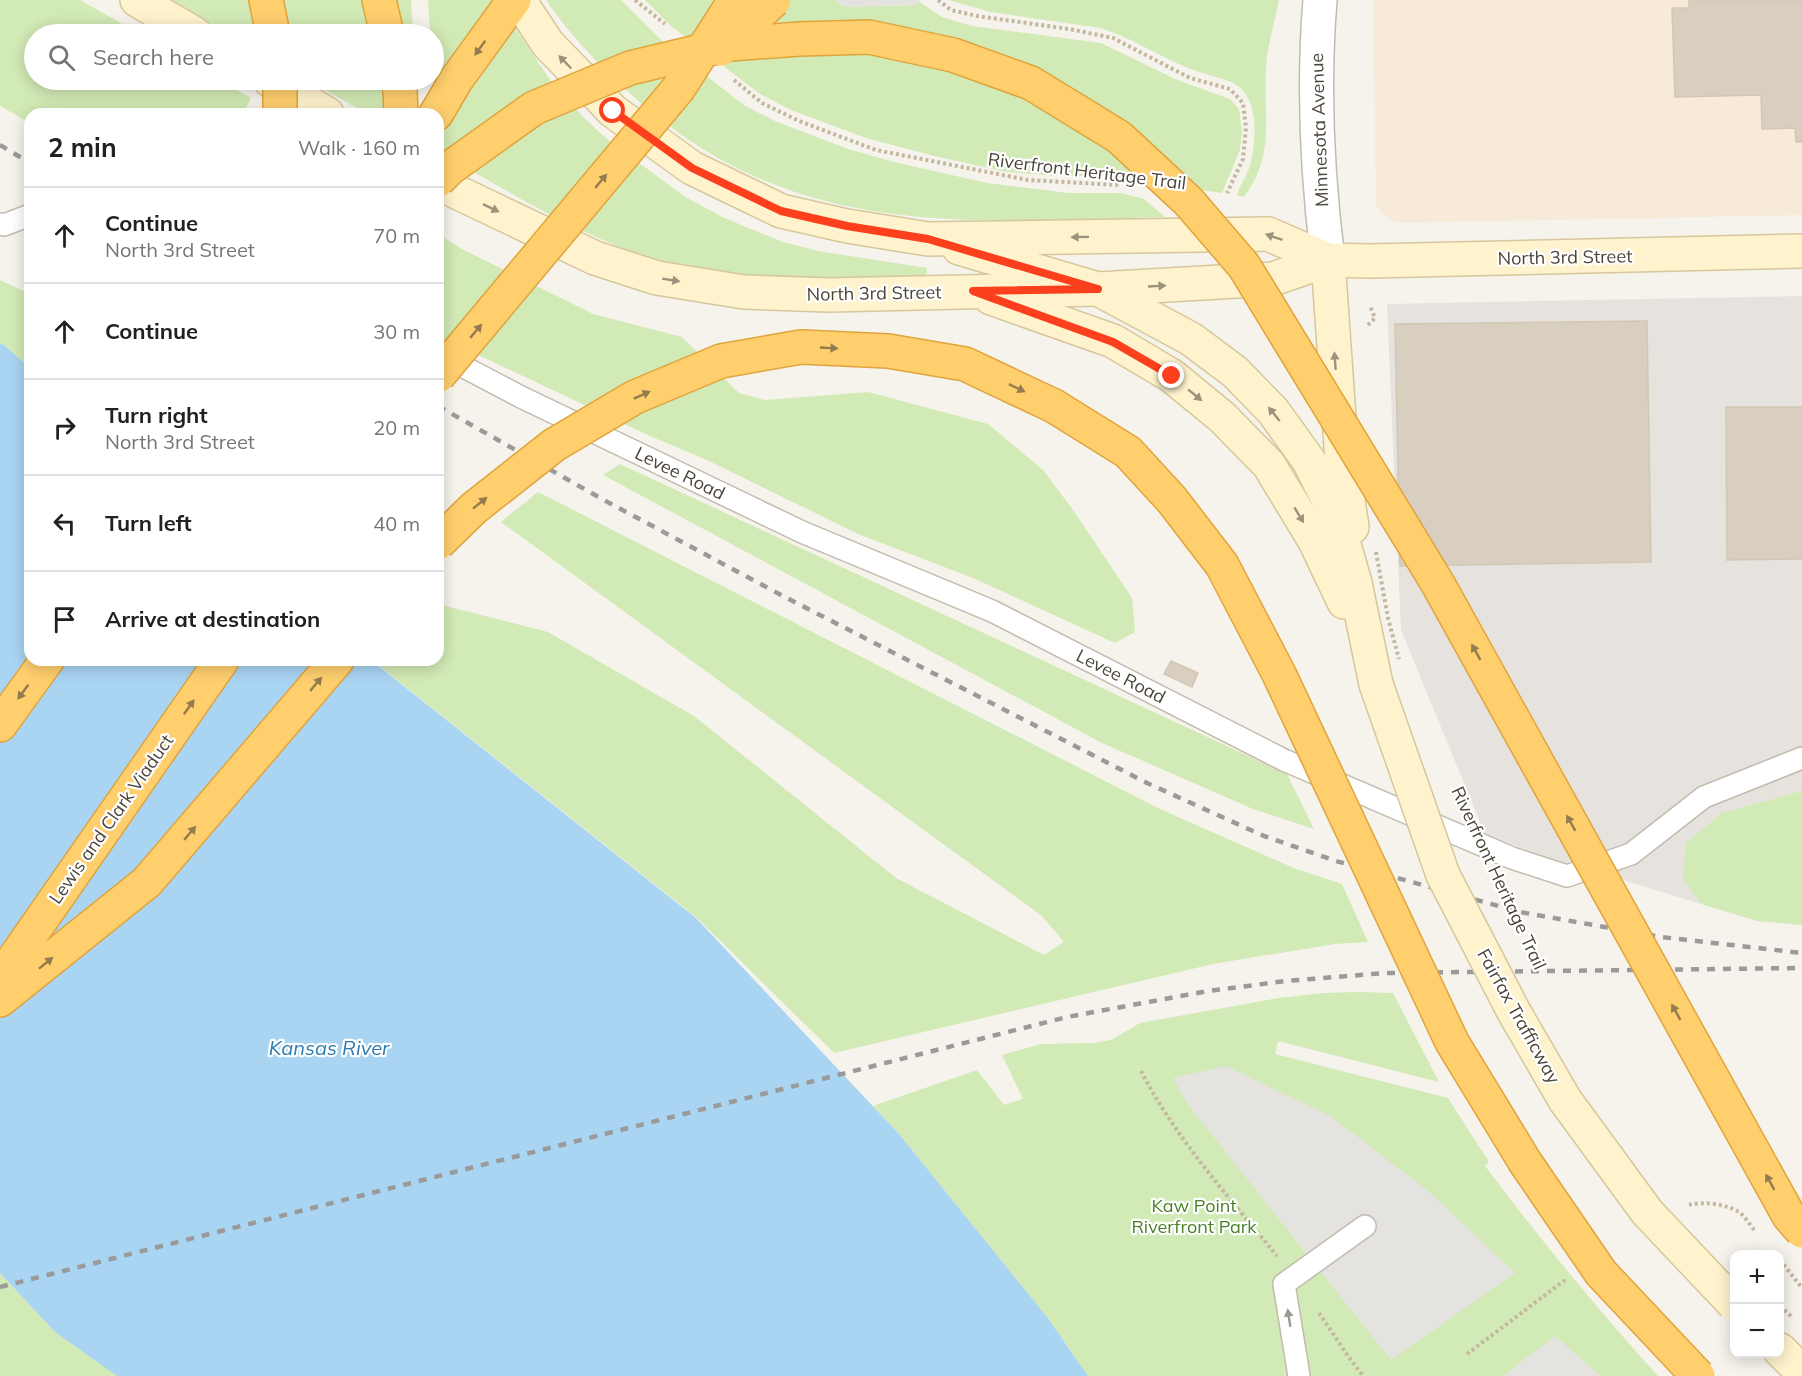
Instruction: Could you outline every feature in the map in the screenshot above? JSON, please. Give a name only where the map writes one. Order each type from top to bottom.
[{"type":"highway","points":[[266,0],[271,24]]},
{"type":"highway","points":[[379,0],[385,24]]},
{"type":"highway","points":[[440,108],[456,80],[513,0]]},
{"type":"highway","points":[[678,89],[735,0]]},
{"type":"highway","points":[[444,369],[678,89],[774,0]]},
{"type":"highway","points":[[444,174],[534,108],[630,68],[730,44],[800,39],[869,37],[953,55],[1031,83],[1119,137],[1189,202],[1244,266],[1438,584],[1789,1216],[1802,1231]]},
{"type":"highway","points":[[280,90],[280,108]]},
{"type":"highway","points":[[400,90],[401,108]]},
{"type":"highway","points":[[444,537],[474,508],[554,445],[635,397],[721,362],[801,347],[888,351],[965,364],[1054,406],[1128,452],[1172,500],[1222,565],[1279,674],[1452,1042],[1518,1152],[1601,1273],[1698,1376]]},
{"type":"highway","points":[[0,725],[43,666]]},
{"type":"highway","name":"Lewis and Clark Viaduct","points":[[0,979],[218,666]]},
{"type":"highway","points":[[0,1000],[147,882],[331,666]]},
{"type":"main road","points":[[137,0],[178,24]]},
{"type":"main road","name":"North 3rd Street","points":[[519,0],[548,44],[613,111],[692,168],[781,211],[847,226],[928,239],[1268,234],[1328,260]]},
{"type":"main road","points":[[287,90],[317,108]]},
{"type":"main road","name":"North 3rd Street","points":[[444,184],[595,258],[657,278],[755,292],[829,295],[1098,289],[1273,279],[1328,260],[1802,251]]},
{"type":"main road","points":[[928,239],[1098,289],[1191,339],[1235,372],[1273,411],[1309,461],[1335,513],[1355,583],[1376,684]]},
{"type":"main road","points":[[1328,260],[1342,461],[1376,684]]},
{"type":"main road","points":[[973,291],[1123,347],[1172,376],[1222,417],[1269,465],[1325,561],[1349,610],[1376,684]]},
{"type":"main road","name":"Fairfax Trafficway","points":[[1376,684],[1443,876],[1514,1012],[1565,1100],[1647,1212],[1730,1300]]},
{"type":"main road","points":[[1784,1355],[1802,1372]]},
{"type":"street","name":"Minnesota Avenue","points":[[1320,0],[1316,54],[1320,200],[1328,260]]},
{"type":"lane","points":[[0,224],[4,225],[24,217]]},
{"type":"lane","name":"Levee Road","points":[[444,356],[521,397],[802,532],[992,611],[1284,760],[1512,858],[1567,876],[1631,854],[1704,797],[1802,758]]},
{"type":"lane","points":[[1299,1376],[1284,1284],[1365,1226]]},
{"type":"path","points":[[635,0],[666,26]]},
{"type":"path","points":[[938,0],[951,10],[977,16],[1069,29],[1113,38],[1190,78],[1230,90],[1243,103],[1246,128],[1243,159],[1224,202]]},
{"type":"path","name":"Riverfront Heritage Trail","points":[[727,75],[762,103],[799,121],[876,150],[1028,180],[1124,186]]},
{"type":"path","points":[[1375,544],[1388,618],[1399,660]]},
{"type":"path","points":[[1140,1071],[1159,1106],[1191,1149],[1295,1276],[1348,1356],[1364,1376]]},
{"type":"path","points":[[1784,1266],[1802,1288]]},
{"type":"path","points":[[1467,1354],[1527,1308]]},
{"type":"shaded area","points":[[836,0],[920,0],[914,5],[844,7]]},
{"type":"shaded area","points":[[1373,0],[1802,0],[1802,215],[1394,222],[1380,212],[1376,204]]},
{"type":"shaded area","points":[[1802,296],[1802,791],[1723,813],[1683,879],[1701,904],[1535,853],[1485,834],[1401,630],[1387,304]]},
{"type":"shaded area","points":[[1226,1066],[1330,1116],[1428,1191],[1515,1273],[1391,1360],[1189,1106],[1173,1078]]},
{"type":"shaded area","points":[[1555,1336],[1601,1376],[1503,1376]]},
{"type":"green space","points":[[0,0],[80,0],[122,24],[24,24],[24,90],[237,90],[251,98],[246,108],[24,108],[24,120],[0,106]]},
{"type":"green space","points":[[167,0],[411,0],[412,24],[211,24]]},
{"type":"green space","points":[[428,0],[496,0],[553,84],[584,118],[608,140],[684,196],[722,217],[783,242],[818,251],[927,268],[926,278],[853,279],[720,275],[645,256],[574,227],[444,154],[444,108],[436,108],[431,96],[432,90],[444,90],[444,24],[429,24]]},
{"type":"green space","points":[[546,0],[621,0],[662,41],[745,106],[775,121],[848,149],[987,183],[1069,193],[1121,193],[1144,199],[1165,217],[1021,221],[952,219],[885,213],[820,200],[756,177],[695,144],[634,97],[610,74],[576,39]]},
{"type":"green space","points":[[645,0],[836,0],[844,7],[914,5],[918,1],[942,17],[972,26],[1101,43],[1175,79],[1230,99],[1239,109],[1242,131],[1240,150],[1222,193],[1105,176],[1058,176],[1007,172],[934,156],[866,138],[791,110],[760,94],[671,26]]},
{"type":"green space","points":[[948,0],[1279,0],[1267,59],[1264,150],[1261,165],[1244,197],[1237,195],[1250,165],[1255,128],[1254,117],[1247,96],[1231,82],[1195,71],[1100,28],[991,12]]},
{"type":"green space","points":[[325,90],[414,90],[406,108],[357,108]]},
{"type":"green space","points":[[444,238],[462,249],[593,314],[682,337],[739,393],[765,400],[868,392],[988,424],[1043,470],[1073,510],[1132,598],[1135,632],[1115,643],[973,578],[858,534],[707,460],[650,436],[444,339]]},
{"type":"green space","points":[[0,280],[24,291],[24,363],[0,344]]},
{"type":"green space","points":[[620,464],[1287,774],[1314,829],[1253,809],[1102,743],[603,475]]},
{"type":"green space","points":[[538,492],[1160,809],[1296,869],[1342,884],[1368,942],[1335,944],[1213,964],[834,1053],[696,917],[379,666],[444,666],[444,606],[548,632],[694,716],[896,878],[1044,955],[1064,942],[1042,916],[501,522]]},
{"type":"green space","points":[[1802,791],[1802,925],[1757,921],[1701,904],[1683,879],[1686,843],[1722,813]]},
{"type":"green space","name":"Kaw Point Riverfront Park","points":[[1356,992],[1393,993],[1439,1082],[1278,1041],[1275,1054],[1448,1098],[1489,1162],[1485,1166],[1569,1273],[1658,1376],[1088,1376],[1047,1317],[899,1134],[873,1106],[977,1070],[1004,1105],[1023,1099],[1002,1055],[1041,1044],[1093,1043],[1111,1040],[1140,1023],[1279,998]]},
{"type":"green space","points":[[0,1273],[55,1332],[117,1376],[0,1376]]},
{"type":"water","name":"Kansas River","points":[[0,344],[24,363],[24,666],[379,666],[696,918],[899,1134],[1047,1317],[1088,1376],[117,1376],[55,1332],[0,1273]]},
{"type":"building","points":[[1689,0],[1802,0],[1802,142],[1796,142],[1795,128],[1762,129],[1761,95],[1675,97],[1672,8],[1689,8]]},
{"type":"building","points":[[1647,321],[1651,562],[1400,566],[1395,324]]},
{"type":"building","points":[[1726,407],[1802,407],[1802,559],[1727,560]]},
{"type":"building","points":[[1171,661],[1198,673],[1192,687],[1164,674]]},
{"type":"railway","points":[[0,145],[24,159]]},
{"type":"railway","points":[[444,409],[602,499],[781,595],[1147,783],[1264,836],[1336,861],[1520,912],[1661,937],[1802,953]]},
{"type":"railway","points":[[0,1287],[1067,1017],[1208,991],[1286,981],[1385,973],[1802,968]]},
{"type":"route","points":[[613,111],[692,168],[781,211],[847,226],[928,239],[1098,289],[973,291],[1113,342],[1172,376]]}]
